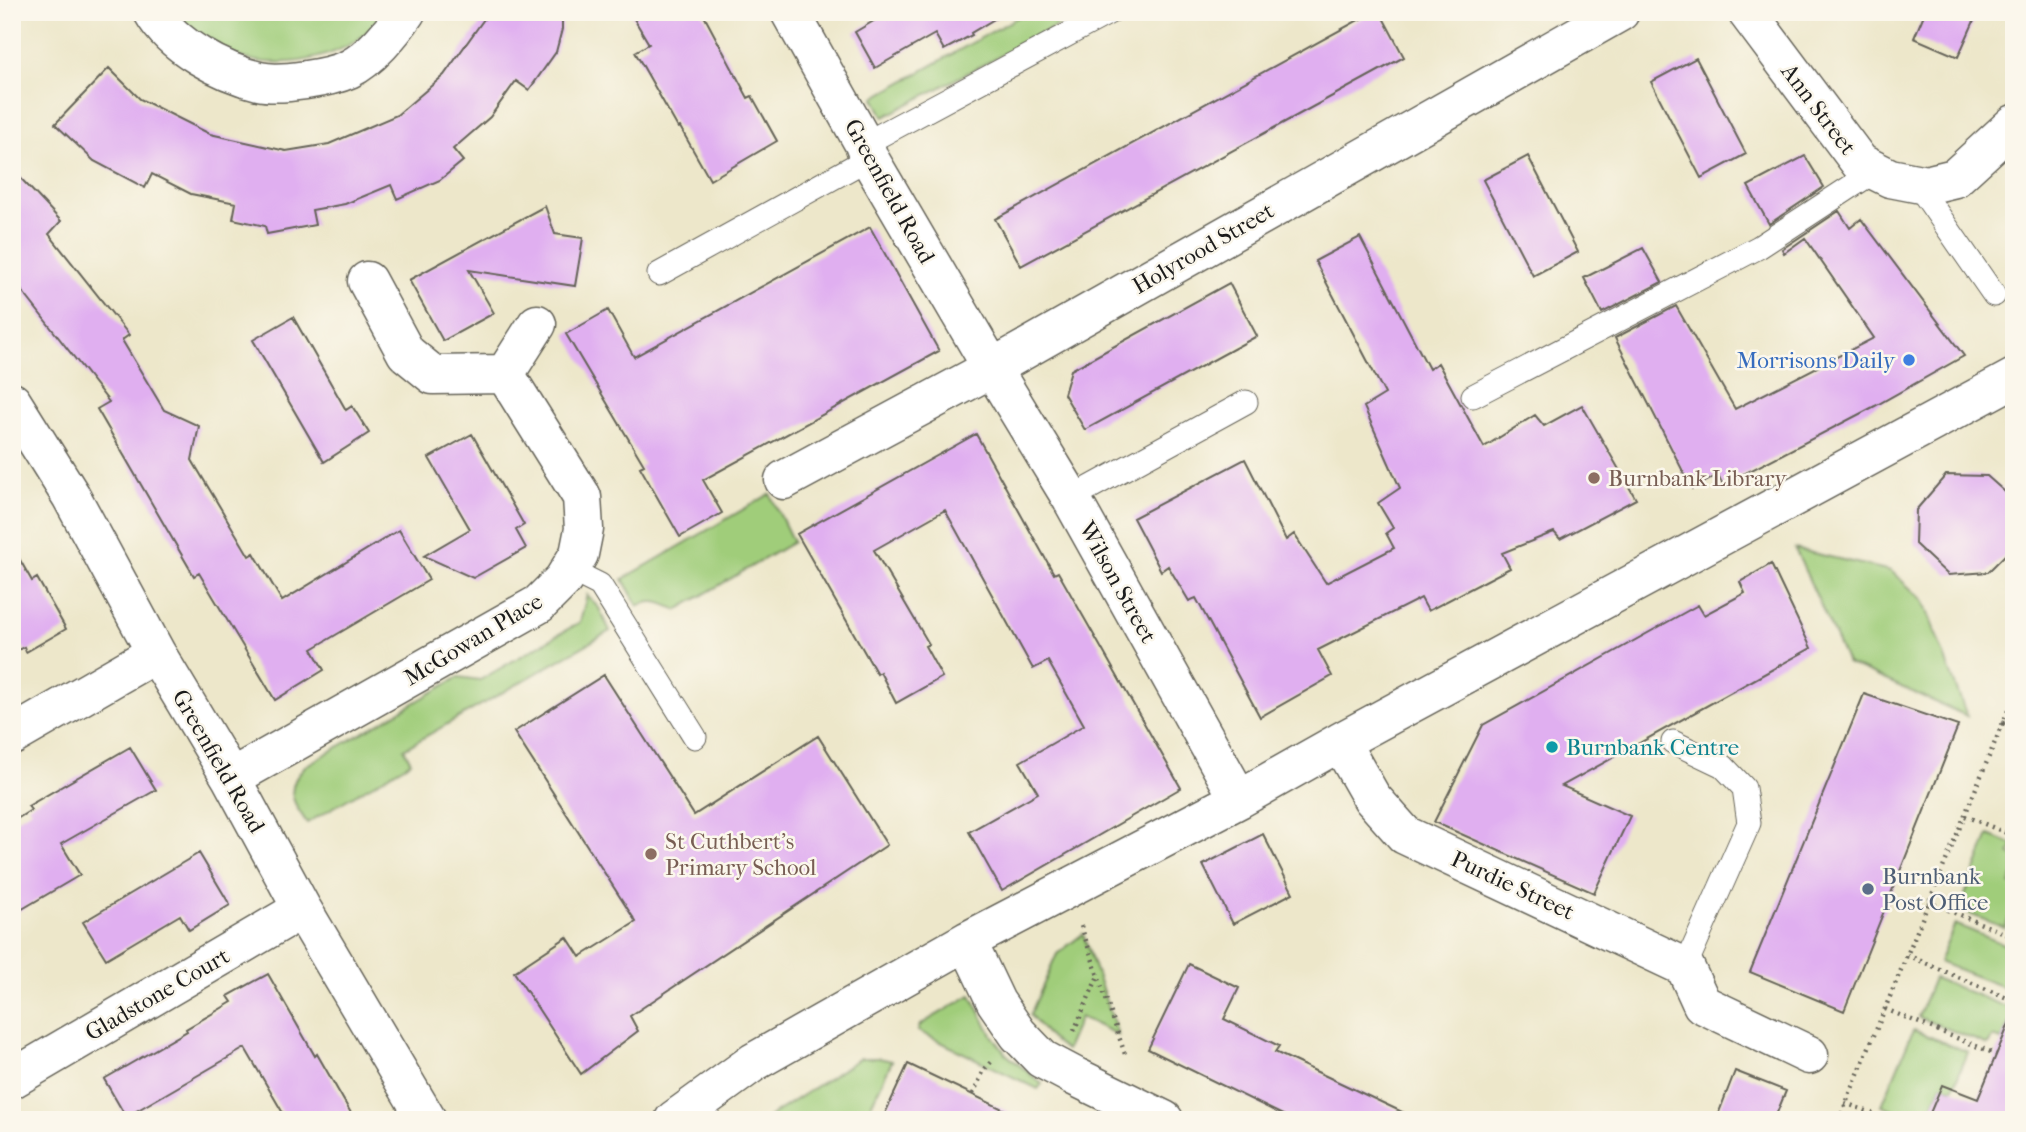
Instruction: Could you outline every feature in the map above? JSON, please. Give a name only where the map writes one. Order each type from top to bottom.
[{"type":"street","points":[[153,12],[159,23],[187,48],[218,66],[261,82],[310,80],[351,68],[386,40],[406,12]]},
{"type":"street","name":"Greenfield Road","points":[[790,12],[992,368]]},
{"type":"street","name":"Holyrood Street","points":[[784,480],[992,368],[1620,12]]},
{"type":"street","name":"Ann Street","points":[[1747,12],[1860,163],[1890,178],[1926,185],[1955,178],[2014,124]]},
{"type":"street","points":[[367,281],[406,353],[433,375],[505,374],[537,324]]},
{"type":"street","name":"Wilson Street","points":[[992,368],[1071,498],[1239,799]]},
{"type":"street","name":"McGowan Place","points":[[231,778],[539,604],[570,570],[579,554],[584,529],[582,497],[505,374]]},
{"type":"street","points":[[674,1120],[754,1062],[967,941],[1239,799],[2014,378]]},
{"type":"street","name":"Greenfield Road","points":[[12,402],[71,496],[156,653],[231,778],[302,909],[427,1120]]},
{"type":"street","points":[[12,736],[156,653]]},
{"type":"street","name":"Purdie Street","points":[[1340,742],[1372,798],[1405,835],[1685,967]]},
{"type":"street","name":"Gladstone Court","points":[[12,1079],[302,909]]},
{"type":"street","points":[[967,941],[996,1002],[1018,1034],[1042,1059],[1154,1115]]},
{"type":"street","points":[[1685,967],[1702,1004],[1809,1055]]},
{"type":"lane","points":[[659,275],[867,151],[1110,12]]},
{"type":"lane","points":[[1473,396],[1759,247],[1875,171]]},
{"type":"lane","points":[[1917,184],[1994,295]]},
{"type":"lane","points":[[1071,498],[1246,402]]},
{"type":"lane","points":[[570,570],[600,584],[695,737]]},
{"type":"lane","points":[[1673,741],[1723,766],[1744,788],[1749,823],[1685,967]]},
{"type":"path","points":[[1839,1120],[2014,696]]},
{"type":"path","points":[[2003,723],[2014,719]]},
{"type":"path","points":[[2003,723],[2014,728]]},
{"type":"path","points":[[1965,816],[2014,836]]},
{"type":"path","points":[[1068,889],[1098,976],[1154,1115]]},
{"type":"path","points":[[1928,902],[2014,937]]},
{"type":"path","points":[[1907,955],[2014,1000]]},
{"type":"path","points":[[1058,1067],[1098,976]]},
{"type":"path","points":[[1885,1009],[1996,1054]]},
{"type":"path","points":[[1845,1103],[1890,1120]]},
{"type":"green space","points":[[175,12],[387,12],[361,37],[334,52],[316,58],[278,62],[241,58],[223,51],[194,32]]},
{"type":"green space","points":[[1027,12],[1083,12],[884,117],[874,98]]},
{"type":"green space","points":[[770,494],[793,542],[677,610],[653,602],[638,606],[623,579]]},
{"type":"green space","points":[[1795,549],[1891,571],[1923,600],[1967,716],[1847,663]]},
{"type":"green space","points":[[587,595],[599,608],[610,631],[404,749],[411,762],[307,823],[292,795],[294,782],[305,766],[459,677],[480,680],[580,622]]},
{"type":"green space","points":[[1989,835],[2014,845],[2010,854],[2014,856],[2014,874],[2010,884],[2014,886],[2014,905],[2005,928],[1959,910]]},
{"type":"green space","points":[[1955,924],[2013,948],[2009,957],[2014,959],[2014,974],[2008,989],[1939,962]]},
{"type":"green space","points":[[1083,934],[1118,1035],[1080,1017],[1066,1050],[1050,1038],[1030,1015],[1057,954]]},
{"type":"green space","points":[[1934,978],[2014,1010],[2002,1040],[1992,1037],[1988,1045],[1918,1017]]},
{"type":"green space","points":[[971,995],[992,1035],[1006,1054],[1042,1084],[1038,1089],[918,1031],[920,1025]]},
{"type":"green space","points":[[1913,1030],[1968,1052],[1953,1089],[1942,1085],[1930,1113],[1919,1109],[1914,1118],[1882,1105]]},
{"type":"green space","points":[[860,1058],[892,1061],[864,1120],[764,1120]]},
{"type":"building","points":[[489,12],[549,12],[562,16],[562,29],[556,52],[529,90],[516,81],[490,117],[453,149],[463,161],[440,180],[397,199],[391,185],[345,204],[312,210],[315,225],[267,234],[265,226],[233,219],[236,203],[191,194],[152,174],[145,188],[94,161],[55,124],[109,68],[140,99],[210,134],[286,151],[329,144],[397,115],[444,75]]},
{"type":"building","points":[[630,12],[702,12],[748,98],[752,96],[777,141],[710,180],[635,52],[649,44]]},
{"type":"building","points":[[889,12],[1006,12],[944,50],[935,34],[875,68],[855,32]]},
{"type":"building","points":[[1373,12],[1380,12],[1404,57],[1021,266],[995,219]]},
{"type":"building","points":[[1925,12],[1978,12],[1958,57],[1914,38]]},
{"type":"building","points":[[1696,58],[1746,154],[1701,178],[1651,82]]},
{"type":"building","points":[[1528,156],[1578,252],[1533,276],[1483,180]]},
{"type":"building","points":[[1805,156],[1824,187],[1769,224],[1748,186]]},
{"type":"building","points":[[12,169],[61,221],[49,234],[129,335],[122,340],[164,410],[199,426],[192,460],[249,556],[254,553],[282,601],[399,530],[429,580],[312,649],[324,670],[275,700],[199,573],[194,576],[97,409],[109,402],[12,278]]},
{"type":"building","points":[[545,206],[555,234],[583,238],[575,286],[469,270],[494,313],[443,341],[409,280]]},
{"type":"building","points":[[1839,211],[1850,228],[1861,219],[1964,356],[1723,485],[1718,475],[1692,489],[1615,338],[1676,306],[1735,409],[1874,338],[1805,238],[1784,253],[1782,249]]},
{"type":"building","points":[[870,227],[939,351],[703,480],[722,513],[680,537],[640,467],[644,465],[566,334],[608,310],[634,357]]},
{"type":"building","points":[[1360,237],[1429,369],[1438,363],[1484,447],[1535,415],[1544,426],[1582,405],[1636,499],[1560,539],[1554,532],[1502,553],[1510,568],[1428,611],[1421,598],[1318,650],[1332,676],[1260,717],[1196,598],[1189,601],[1168,566],[1161,571],[1133,518],[1245,459],[1286,540],[1294,534],[1326,583],[1394,548],[1386,533],[1393,528],[1378,503],[1400,488],[1364,407],[1385,394],[1315,261]]},
{"type":"building","points":[[1643,248],[1662,282],[1602,313],[1584,278]]},
{"type":"building","points":[[1229,283],[1257,336],[1085,430],[1064,394],[1071,370]]},
{"type":"building","points":[[293,317],[346,410],[352,406],[369,433],[324,462],[253,340]]},
{"type":"building","points":[[472,434],[524,525],[516,530],[526,548],[473,578],[424,556],[470,529],[429,458]]},
{"type":"building","points":[[976,434],[1054,574],[1058,572],[1181,788],[1002,891],[969,832],[1038,793],[1020,762],[1084,725],[1048,661],[1033,669],[945,510],[874,550],[929,644],[925,646],[942,677],[896,703],[797,534]]},
{"type":"building","points":[[1946,475],[1987,476],[2014,500],[2014,546],[1988,572],[1948,575],[1915,544],[1916,510]]},
{"type":"building","points":[[12,546],[32,581],[37,578],[66,629],[26,652],[24,647],[12,653]]},
{"type":"building","name":"Burnbank Centre","points":[[1771,564],[1811,648],[1562,786],[1630,816],[1594,893],[1434,822],[1483,725],[1698,605],[1704,615],[1745,593],[1740,582]]},
{"type":"building","points":[[604,675],[694,815],[818,736],[887,845],[630,1016],[638,1031],[581,1074],[514,972],[567,937],[580,957],[636,922],[514,732]]},
{"type":"building","points":[[1864,694],[1958,726],[1844,1011],[1750,972]]},
{"type":"building","points":[[130,747],[156,790],[61,844],[80,875],[12,915],[12,822],[31,810],[28,806]]},
{"type":"building","points":[[1263,834],[1293,893],[1233,924],[1203,865]]},
{"type":"building","points":[[199,853],[230,905],[189,930],[180,915],[106,959],[83,922]]},
{"type":"building","points":[[1189,964],[1239,988],[1224,1019],[1279,1046],[1275,1052],[1419,1120],[1293,1120],[1148,1049]]},
{"type":"building","points":[[268,974],[355,1120],[287,1120],[245,1048],[126,1117],[104,1079],[187,1031],[186,1029],[232,1002],[228,996]]},
{"type":"building","points":[[2013,1014],[2014,1120],[1927,1120],[1942,1085],[1978,1099]]},
{"type":"building","points":[[908,1064],[1026,1120],[882,1120]]},
{"type":"building","points":[[1735,1071],[1786,1091],[1774,1120],[1716,1120]]},
{"type":"place","name":"Morrisons Daily","points":[[1909,360]]},
{"type":"place","name":"Burnbank Library","points":[[1594,478]]},
{"type":"place","name":"Burnbank Centre","points":[[1552,747]]},
{"type":"place","name":"St Cuthbert's Primary School","points":[[651,854]]},
{"type":"place","name":"Burnbank Post Office","points":[[1868,889]]}]
